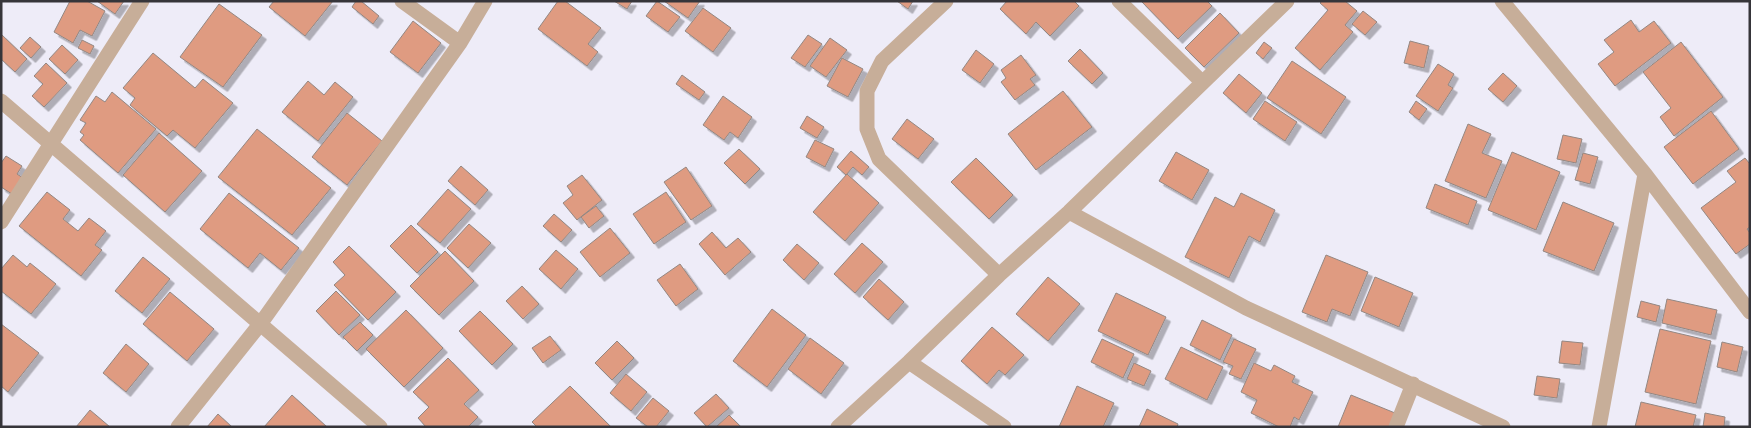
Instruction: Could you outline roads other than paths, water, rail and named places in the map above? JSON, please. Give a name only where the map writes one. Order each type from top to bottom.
[{"type":"street","points":[[1,222],[142,1]]},
{"type":"street","points":[[402,1],[460,43]]},
{"type":"street","points":[[178,427],[261,323],[460,43],[485,1]]},
{"type":"street","points":[[946,1],[882,62],[867,91],[867,129],[879,158],[999,275]]},
{"type":"street","points":[[1118,1],[1202,82]]},
{"type":"street","points":[[838,427],[999,275],[1069,212],[1287,1]]},
{"type":"street","points":[[1502,1],[1645,174],[1750,312]]},
{"type":"street","points":[[1,101],[380,427]]},
{"type":"street","points":[[1598,427],[1645,174]]},
{"type":"street","points":[[1069,212],[1246,308],[1503,427]]},
{"type":"street","points":[[908,362],[1004,427]]},
{"type":"street","points":[[1396,427],[1413,384]]}]
